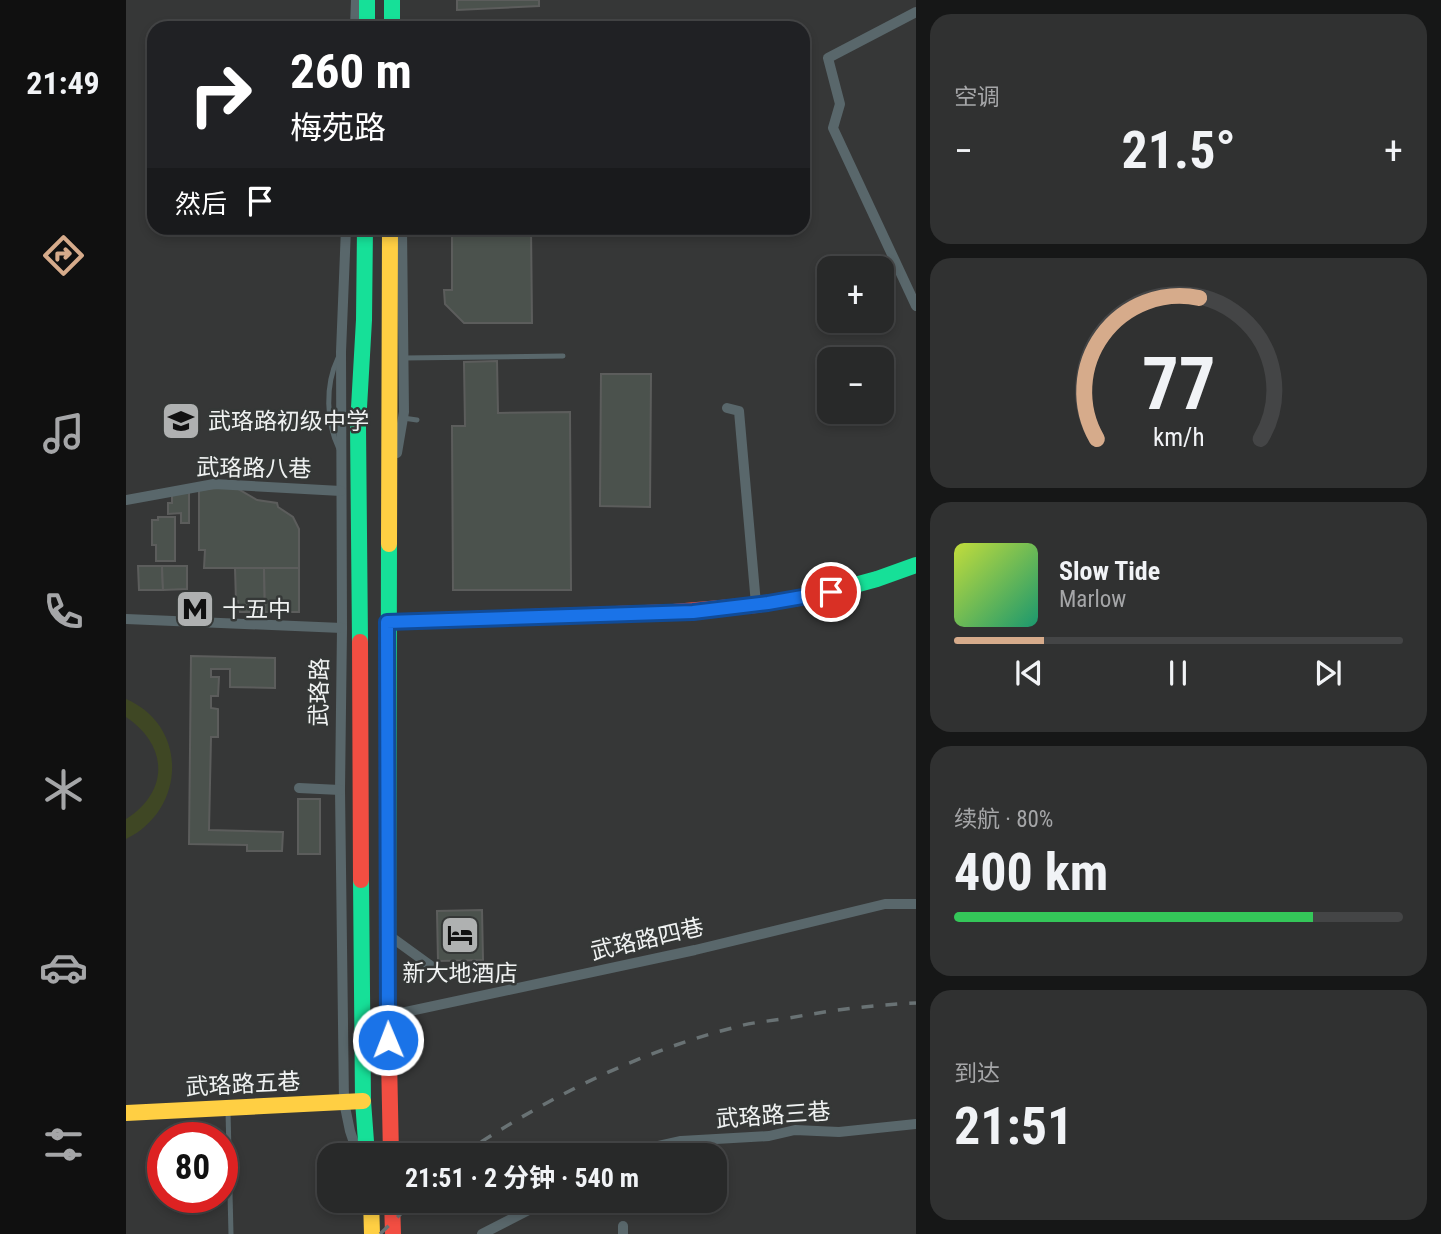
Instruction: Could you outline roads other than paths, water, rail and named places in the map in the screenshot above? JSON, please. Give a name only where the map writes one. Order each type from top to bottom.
[{"type":"main road","points":[[367,0],[367,21]]},
{"type":"main road","points":[[392,2],[393,21]]},
{"type":"main road","name":"武珞路","points":[[365,235],[364,320],[358,425],[363,1101],[367,1143]]},
{"type":"main road","points":[[390,235],[387,1016],[391,1143]]},
{"type":"main road","points":[[387,622],[693,612],[831,592],[890,576],[916,565]]},
{"type":"main road","name":"武珞路五巷","points":[[126,1113],[363,1101]]},
{"type":"main road","points":[[371,1213],[372,1234]]},
{"type":"main road","points":[[392,1213],[393,1234]]},
{"type":"street","points":[[355,21],[356,0]]},
{"type":"street","points":[[916,12],[828,58],[840,104],[833,128],[916,306]]},
{"type":"street","name":"武珞路","points":[[346,235],[341,352],[340,789],[344,1102],[354,1143]]},
{"type":"street","points":[[387,489],[402,433],[403,418],[402,235]]},
{"type":"street","points":[[727,408],[738,411],[756,604]]},
{"type":"street","name":"武珞路八巷","points":[[126,500],[214,484],[341,491]]},
{"type":"street","points":[[126,620],[342,628]]},
{"type":"street","points":[[299,788],[340,789]]},
{"type":"street","name":"武珞路四巷","points":[[387,1016],[654,959],[885,904],[916,904]]},
{"type":"street","points":[[387,934],[438,971]]},
{"type":"street","name":"武珞路三巷","points":[[672,1143],[769,1136],[795,1130],[839,1132],[916,1124]]},
{"type":"street","points":[[482,1234],[523,1213]]},
{"type":"lane","points":[[403,358],[563,356]]},
{"type":"lane","points":[[403,418],[417,420]]},
{"type":"lane","points":[[228,1108],[231,1234]]},
{"type":"railway","points":[[479,1143],[593,1079],[699,1037],[742,1025],[852,1008],[916,1003]]},
{"type":"railway","points":[[380,1234],[402,1213]]},
{"type":"place","name":"武珞路初级中学","points":[[181,421]]},
{"type":"place","name":"十五中","points":[[195,609]]},
{"type":"place","name":"新大地酒店","points":[[460,935]]}]
